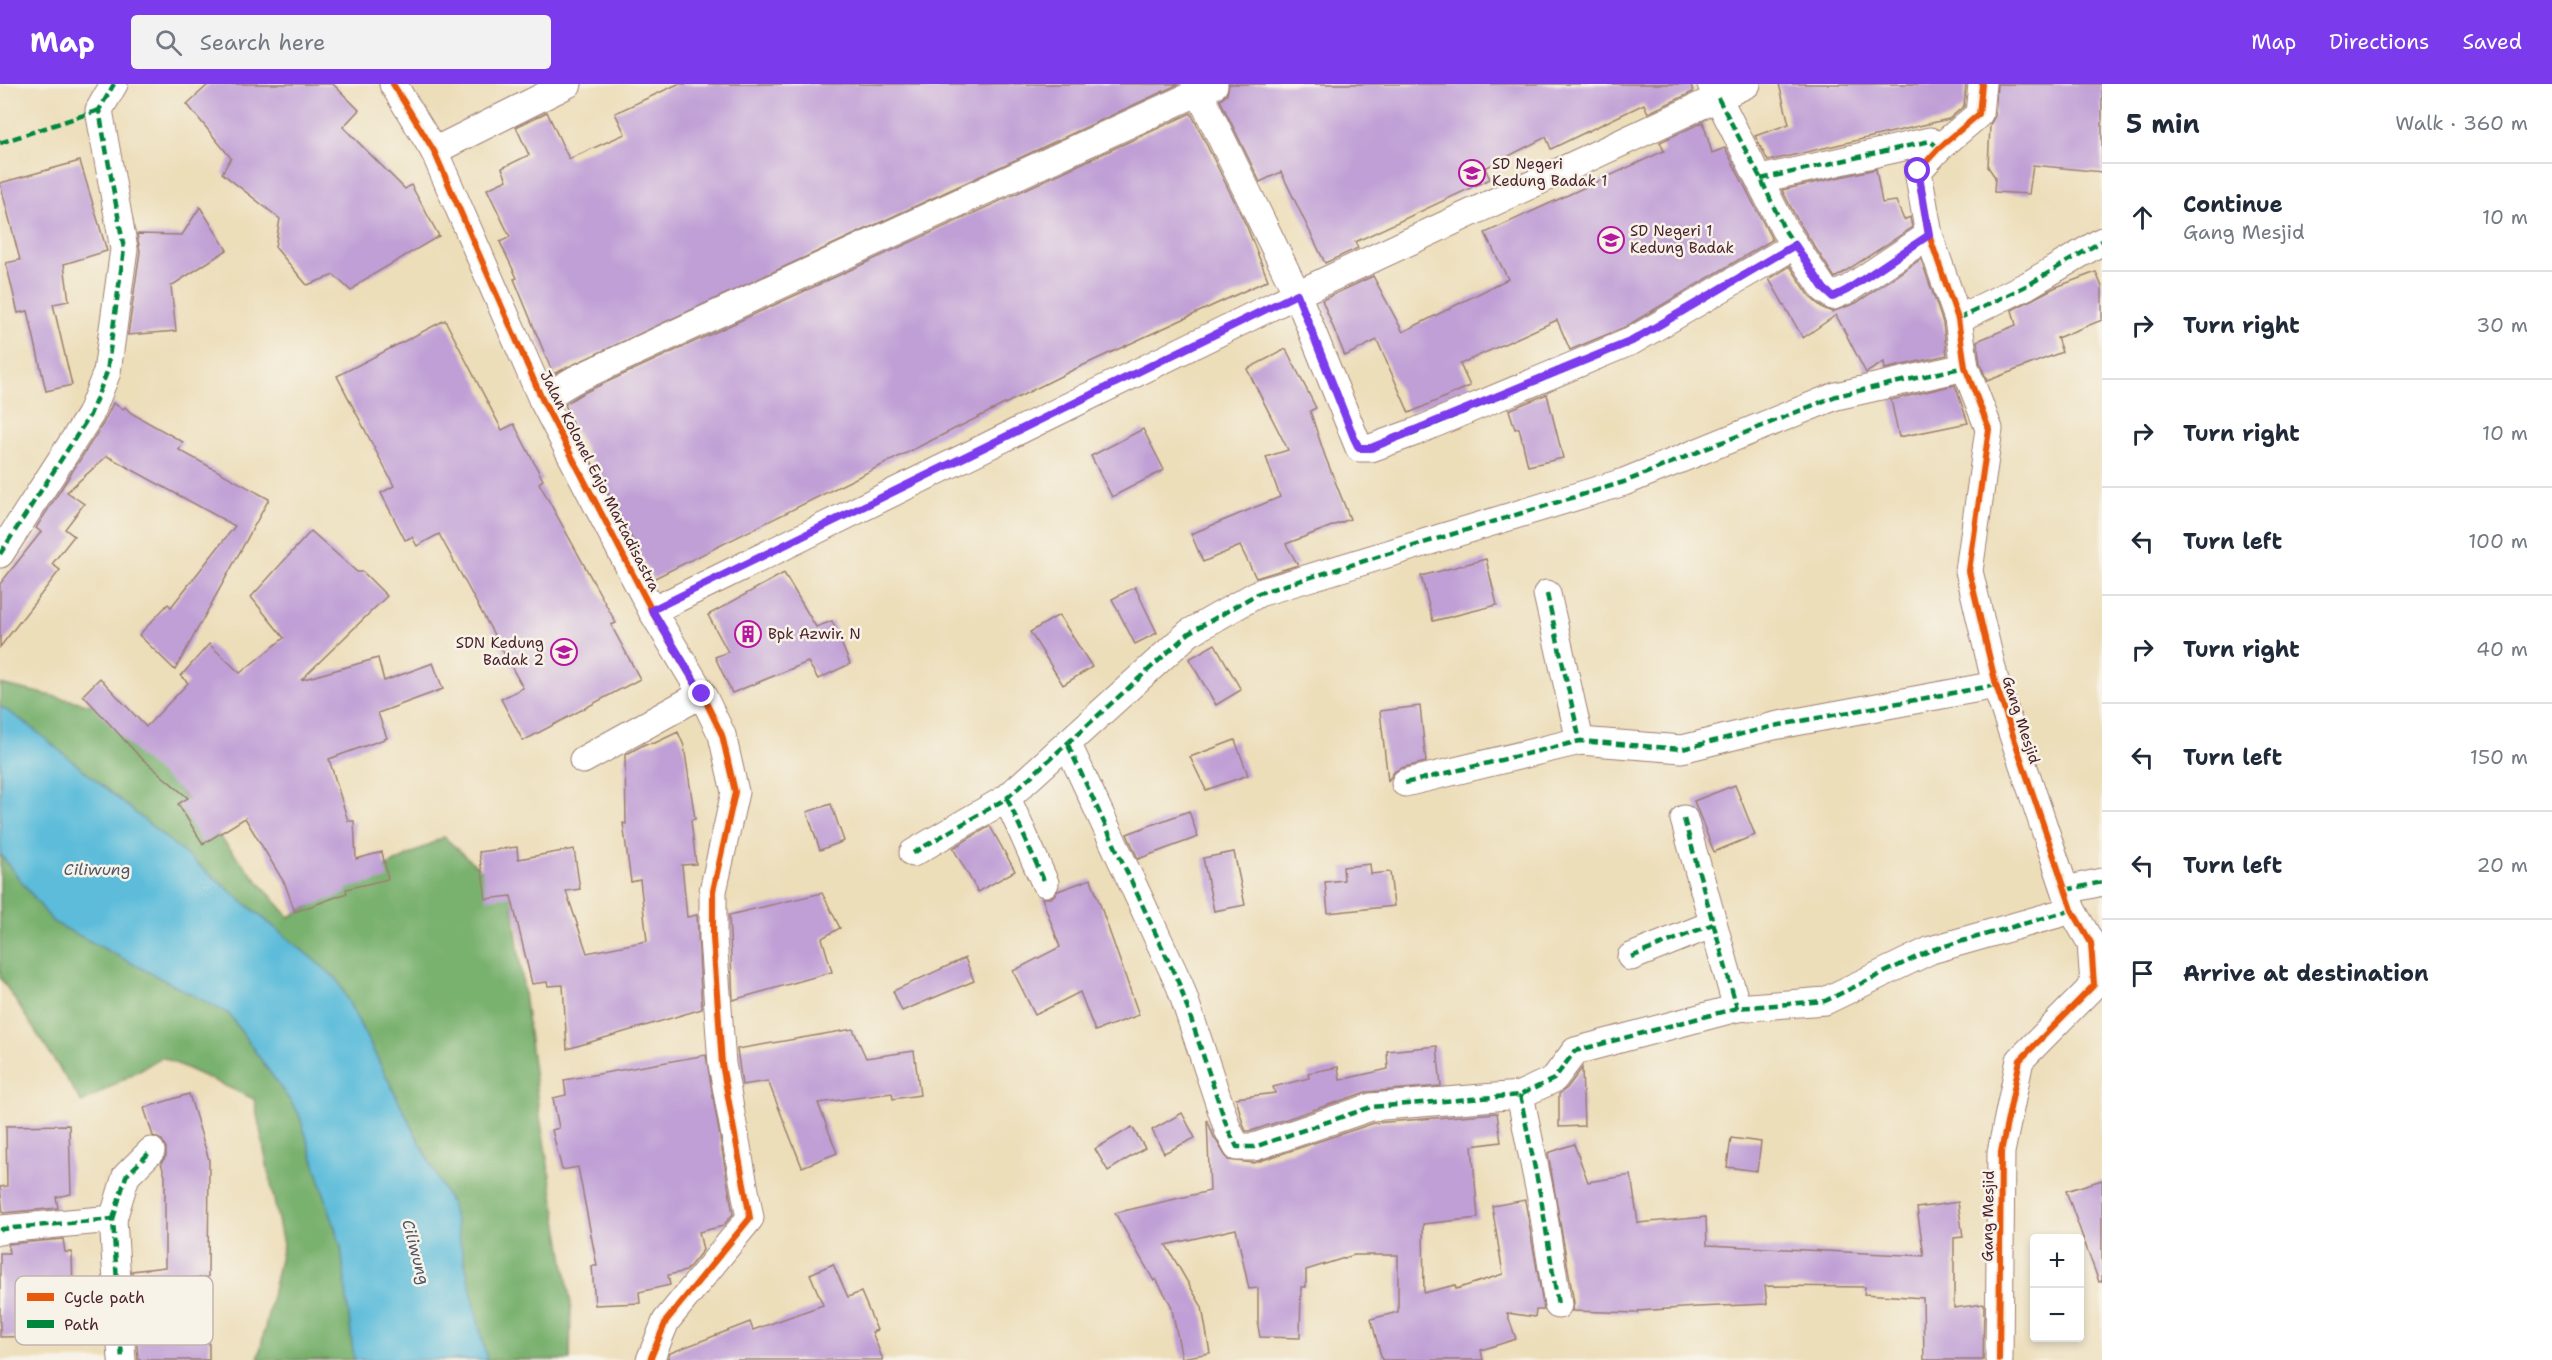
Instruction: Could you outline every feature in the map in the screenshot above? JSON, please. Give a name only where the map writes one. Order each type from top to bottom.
[{"type":"street","points":[[0,554],[90,415],[107,372],[124,249],[99,110],[114,84]]},
{"type":"street","name":"Jalan Kolonel Enjo Martadisastra","points":[[393,84],[434,151],[542,399],[652,610],[702,694],[722,735],[735,792],[713,891],[713,938],[722,1064],[750,1218],[666,1321],[650,1360]]},
{"type":"street","points":[[434,151],[568,84]]},
{"type":"street","points":[[652,610],[1714,91],[1747,84]]},
{"type":"street","name":"Gang Mesjid","points":[[1982,84],[1979,114],[1939,148],[1918,171],[1929,235],[1958,319],[1965,367],[1989,429],[1969,571],[1996,685],[2069,900],[2091,943],[2094,985],[2020,1060],[2001,1152],[1999,1360]]},
{"type":"street","points":[[542,399],[584,375],[1203,87],[1297,294],[1359,448],[1371,448],[1632,341],[1795,245]]},
{"type":"street","points":[[1714,91],[1761,179],[1784,229],[1824,289],[1833,297],[1929,235]]},
{"type":"street","points":[[1761,179],[1930,141],[1939,148]]},
{"type":"street","points":[[1958,319],[2028,285],[2102,241]]},
{"type":"street","points":[[913,853],[1007,798],[1189,633],[1259,594],[1624,482],[1836,396],[1965,367]]},
{"type":"street","points":[[1547,594],[1580,741]]},
{"type":"street","points":[[1405,783],[1580,741],[1682,749],[1774,726],[1996,685]]},
{"type":"street","points":[[583,760],[702,694]]},
{"type":"street","points":[[1068,745],[1180,986],[1228,1130],[1237,1147],[1254,1147],[1371,1107],[1520,1095],[1554,1079],[1575,1051],[1737,1008],[1825,1001],[1931,950],[2069,900],[2102,882]]},
{"type":"street","points":[[1007,798],[1045,883]]},
{"type":"street","points":[[1684,819],[1737,1008]]},
{"type":"street","points":[[1631,957],[1713,924]]},
{"type":"street","points":[[1520,1095],[1541,1198],[1558,1305]]},
{"type":"street","points":[[117,1276],[113,1219],[126,1176],[151,1151]]},
{"type":"street","points":[[0,1231],[113,1219]]},
{"type":"street","points":[[121,1345],[122,1360]]},
{"type":"green space","points":[[0,684],[109,709],[289,917],[444,837],[512,898],[538,1104],[571,1304],[570,1360],[258,1360],[283,1245],[254,1099],[162,1057],[82,1103],[0,977]]},
{"type":"water","name":"Ciliwung","points":[[0,706],[30,726],[337,979],[452,1206],[487,1360],[354,1360],[341,1247],[299,1114],[229,1014],[53,922],[0,854]]},
{"type":"building","points":[[209,84],[333,84],[359,110],[343,127],[405,189],[411,185],[439,236],[362,281],[351,291],[334,275],[307,285],[275,247],[280,219],[222,173],[231,158],[187,104]]},
{"type":"building","points":[[678,84],[1179,84],[553,374],[514,279],[517,278],[500,242],[510,237],[487,189],[507,180],[502,168],[529,155],[516,127],[547,112],[569,159],[625,134],[615,113]]},
{"type":"building","points":[[1229,84],[1691,84],[1693,92],[1648,113],[1644,104],[1551,149],[1546,137],[1485,168],[1490,179],[1355,242],[1358,248],[1325,263],[1281,172],[1260,182],[1220,100],[1227,94]]},
{"type":"building","points":[[1779,84],[1966,84],[1964,106],[1949,119],[1768,161],[1755,136],[1789,124]]},
{"type":"building","points":[[1997,84],[2102,84],[2102,172],[2033,165],[2029,194],[1994,192],[1995,177],[1988,167],[1990,125],[1995,116]]},
{"type":"building","points":[[1191,113],[1247,227],[1268,280],[1073,370],[653,579],[573,426],[565,404],[581,394]]},
{"type":"building","name":"SD Negeri 1 Kedung Badak","points":[[1703,122],[1712,153],[1725,148],[1772,240],[1625,327],[1570,350],[1557,320],[1460,364],[1470,386],[1409,413],[1377,340],[1345,356],[1322,300],[1373,276],[1403,332],[1508,279],[1485,233],[1664,151],[1660,142]]},
{"type":"building","points":[[80,161],[107,251],[64,264],[69,301],[53,304],[72,385],[46,391],[28,311],[18,313],[6,263],[20,260],[0,183]]},
{"type":"building","points":[[1876,169],[1882,203],[1896,201],[1904,220],[1910,217],[1912,228],[1835,278],[1798,221],[1782,190]]},
{"type":"building","points":[[200,207],[227,250],[171,286],[176,331],[128,335],[140,251],[137,234],[182,235]]},
{"type":"building","points":[[1921,259],[1943,323],[1947,355],[1885,369],[1884,362],[1866,373],[1836,315],[1803,338],[1769,279],[1790,266],[1811,298],[1832,312],[1856,303]]},
{"type":"building","points":[[2096,272],[2102,287],[2102,320],[2057,338],[2062,352],[1987,381],[1980,363],[1977,341],[2016,325],[2012,310],[2056,287]]},
{"type":"building","points":[[445,320],[502,430],[514,424],[543,480],[539,483],[616,623],[611,625],[640,679],[523,741],[501,699],[523,688],[439,534],[417,546],[412,537],[405,540],[381,493],[394,486],[337,376]]},
{"type":"building","points":[[1286,349],[1316,408],[1310,411],[1350,519],[1286,544],[1298,565],[1256,578],[1240,546],[1203,562],[1191,534],[1280,497],[1266,457],[1288,450],[1247,369]]},
{"type":"building","points":[[1955,385],[1968,423],[1899,437],[1891,400]]},
{"type":"building","points":[[1547,394],[1563,458],[1528,466],[1519,428],[1515,429],[1509,410]]},
{"type":"building","points":[[113,403],[123,409],[125,407],[131,413],[183,442],[179,450],[269,499],[175,670],[139,635],[168,604],[171,607],[235,526],[107,456],[67,492],[84,504],[65,529],[74,536],[52,564],[60,570],[0,647],[0,584],[41,532],[36,528],[103,424]]},
{"type":"building","points":[[1143,429],[1164,470],[1112,497],[1091,456]]},
{"type":"building","points":[[311,531],[357,572],[363,572],[387,596],[301,680],[378,658],[384,681],[433,663],[443,689],[378,713],[387,738],[329,759],[348,821],[354,821],[356,859],[382,852],[388,879],[346,889],[347,893],[295,912],[285,884],[245,818],[203,844],[178,804],[188,798],[139,756],[83,695],[100,678],[146,727],[188,683],[181,676],[209,644],[240,673],[284,638],[251,597]]},
{"type":"building","points":[[1486,559],[1497,605],[1433,621],[1421,576]]},
{"type":"building","points":[[784,573],[816,627],[832,621],[850,664],[818,679],[808,662],[732,693],[715,657],[728,652],[708,615]]},
{"type":"building","points":[[1135,587],[1157,633],[1135,644],[1112,599]]},
{"type":"building","points":[[1059,615],[1092,667],[1063,685],[1030,632]]},
{"type":"building","points":[[1215,644],[1241,690],[1216,705],[1189,659]]},
{"type":"building","points":[[1420,706],[1426,762],[1401,768],[1394,772],[1388,781],[1380,711]]},
{"type":"building","points":[[678,732],[684,746],[695,819],[691,820],[696,864],[682,865],[687,917],[697,915],[702,1009],[567,1049],[563,985],[548,986],[547,982],[532,984],[511,896],[486,899],[479,852],[517,847],[518,859],[574,849],[580,889],[566,891],[587,953],[647,941],[640,880],[631,882],[623,823],[626,824],[625,755],[645,744],[655,743]]},
{"type":"building","points":[[1235,740],[1248,775],[1206,790],[1190,757]]},
{"type":"building","points":[[1735,785],[1755,835],[1714,852],[1694,801]]},
{"type":"building","points":[[831,804],[844,841],[820,850],[807,812]]},
{"type":"building","points":[[1189,811],[1198,837],[1138,859],[1127,834]]},
{"type":"building","points":[[990,826],[1015,871],[978,892],[953,848]]},
{"type":"building","points":[[1234,852],[1245,905],[1214,911],[1203,858]]},
{"type":"building","points":[[1370,864],[1371,874],[1390,872],[1394,906],[1328,913],[1325,882],[1344,880],[1343,867]]},
{"type":"building","points":[[1091,879],[1139,1015],[1095,1031],[1080,992],[1035,1015],[1013,971],[1060,947],[1042,898],[1051,898],[1058,891]]},
{"type":"building","points":[[822,893],[840,928],[822,938],[832,972],[733,1000],[729,915]]},
{"type":"building","points":[[965,958],[974,981],[902,1011],[893,991]]},
{"type":"building","points":[[853,1029],[866,1058],[914,1051],[920,1095],[893,1099],[892,1093],[818,1103],[837,1153],[802,1167],[768,1081],[742,1085],[737,1049]]},
{"type":"building","points":[[1437,1046],[1441,1086],[1366,1092],[1251,1131],[1246,1131],[1243,1124],[1236,1098],[1275,1093],[1273,1087],[1309,1078],[1308,1073],[1338,1067],[1340,1080],[1388,1069],[1387,1051]]},
{"type":"building","points":[[706,1055],[733,1214],[723,1226],[699,1232],[703,1250],[686,1271],[668,1275],[670,1285],[639,1292],[640,1303],[595,1305],[592,1266],[597,1266],[578,1167],[562,1170],[552,1130],[559,1128],[553,1098],[566,1095],[564,1080]]},
{"type":"building","points":[[1582,1068],[1584,1126],[1559,1127],[1559,1094],[1567,1088]]},
{"type":"building","points":[[189,1094],[209,1160],[208,1276],[132,1276],[132,1271],[165,1267],[165,1176],[161,1163],[166,1156],[166,1148],[162,1140],[153,1136],[144,1108]]},
{"type":"building","points":[[1182,1113],[1195,1138],[1164,1153],[1152,1130]]},
{"type":"building","points":[[1497,1113],[1501,1142],[1472,1146],[1478,1218],[1423,1224],[1424,1293],[1455,1285],[1456,1289],[1503,1274],[1492,1206],[1525,1200],[1544,1310],[1536,1310],[1535,1317],[1507,1313],[1516,1339],[1481,1350],[1483,1360],[1382,1360],[1371,1319],[1398,1312],[1398,1255],[1354,1255],[1306,1270],[1306,1287],[1301,1287],[1300,1338],[1260,1337],[1258,1288],[1249,1289],[1236,1229],[1166,1245],[1202,1307],[1210,1353],[1182,1358],[1171,1305],[1156,1279],[1154,1281],[1115,1213],[1210,1191],[1207,1120],[1228,1160],[1254,1163],[1374,1123]]},
{"type":"building","points":[[69,1125],[71,1194],[56,1197],[58,1208],[3,1213],[0,1187],[7,1186],[6,1126]]},
{"type":"building","points":[[1132,1127],[1145,1148],[1108,1171],[1095,1149]]},
{"type":"building","points":[[1731,1138],[1761,1142],[1757,1171],[1727,1167]]},
{"type":"building","points":[[1574,1144],[1588,1182],[1631,1175],[1638,1223],[1706,1217],[1707,1245],[1924,1256],[1917,1208],[1958,1202],[1963,1237],[1954,1238],[1954,1308],[1984,1304],[1983,1360],[1924,1360],[1923,1298],[1864,1294],[1865,1287],[1765,1286],[1767,1304],[1638,1311],[1638,1313],[1572,1311],[1574,1303],[1548,1153]]},
{"type":"building","points":[[2102,1180],[2102,1281],[2099,1282],[2084,1241],[2084,1234],[2082,1234],[2066,1191]]},
{"type":"building","points":[[63,1239],[65,1252],[72,1252],[73,1276],[15,1276],[15,1337],[0,1337],[0,1253],[9,1253],[8,1244]]},
{"type":"building","points":[[833,1264],[848,1297],[861,1292],[877,1330],[872,1332],[883,1360],[667,1360],[670,1353],[750,1322],[753,1330],[823,1305],[810,1274]]},
{"type":"building","points":[[137,1345],[209,1345],[209,1360],[138,1360]]},
{"type":"marked path","points":[[0,554],[90,415],[107,372],[124,249],[99,110],[114,84]]},
{"type":"marked path","points":[[1718,98],[1761,179],[1784,229],[1824,289],[1833,296],[1847,290],[1929,235]]},
{"type":"marked path","points":[[0,143],[99,110]]},
{"type":"marked path","points":[[1761,179],[1930,141],[1939,148]]},
{"type":"marked path","points":[[1958,319],[2028,285],[2102,241]]},
{"type":"marked path","points":[[1359,448],[1371,448],[1415,432],[1632,341],[1795,245]]},
{"type":"marked path","points":[[913,853],[1007,798],[1189,633],[1259,593],[1624,482],[1836,396],[1965,367]]},
{"type":"marked path","points":[[1547,594],[1580,741]]},
{"type":"marked path","points":[[1405,783],[1580,741],[1682,749],[1774,726],[1996,685]]},
{"type":"marked path","points":[[1068,745],[1180,986],[1228,1130],[1237,1147],[1254,1147],[1371,1107],[1520,1095],[1554,1079],[1575,1051],[1737,1008],[1825,1001],[1931,950],[2072,910]]},
{"type":"marked path","points":[[1007,798],[1045,883]]},
{"type":"marked path","points":[[1684,819],[1737,1008]]},
{"type":"marked path","points":[[2066,890],[2102,882]]},
{"type":"marked path","points":[[1631,957],[1713,924]]},
{"type":"marked path","points":[[1520,1095],[1541,1198],[1558,1305]]},
{"type":"marked path","points":[[113,1219],[126,1176],[151,1151]]},
{"type":"marked path","points":[[0,1231],[113,1219],[117,1276]]},
{"type":"marked path","points":[[121,1345],[122,1360]]},
{"type":"cycle path","points":[[393,84],[434,151],[542,399],[652,611],[702,694],[722,735],[735,792],[713,891],[713,938],[722,1064],[750,1218],[666,1321],[650,1360]]},
{"type":"cycle path","points":[[1982,84],[1979,114],[1939,148],[1918,171],[1929,235],[1958,319],[1965,367],[1989,429],[1969,571],[1996,685],[2072,910],[2091,943],[2094,985],[2020,1060],[2001,1152],[1999,1360]]},
{"type":"place","name":"SD Negeri Kedung Badak 1","points":[[1472,173]]},
{"type":"place","name":"SD Negeri 1 Kedung Badak","points":[[1611,240]]},
{"type":"place","name":"Bpk Azwir. N","points":[[748,634]]},
{"type":"place","name":"SDN Kedung Badak 2","points":[[564,652]]},
{"type":"route","points":[[702,694],[652,610],[1297,294],[1354,438],[1359,448],[1371,448],[1415,432],[1632,341],[1795,245],[1824,289],[1833,297],[1847,290],[1929,235],[1918,171]]}]
